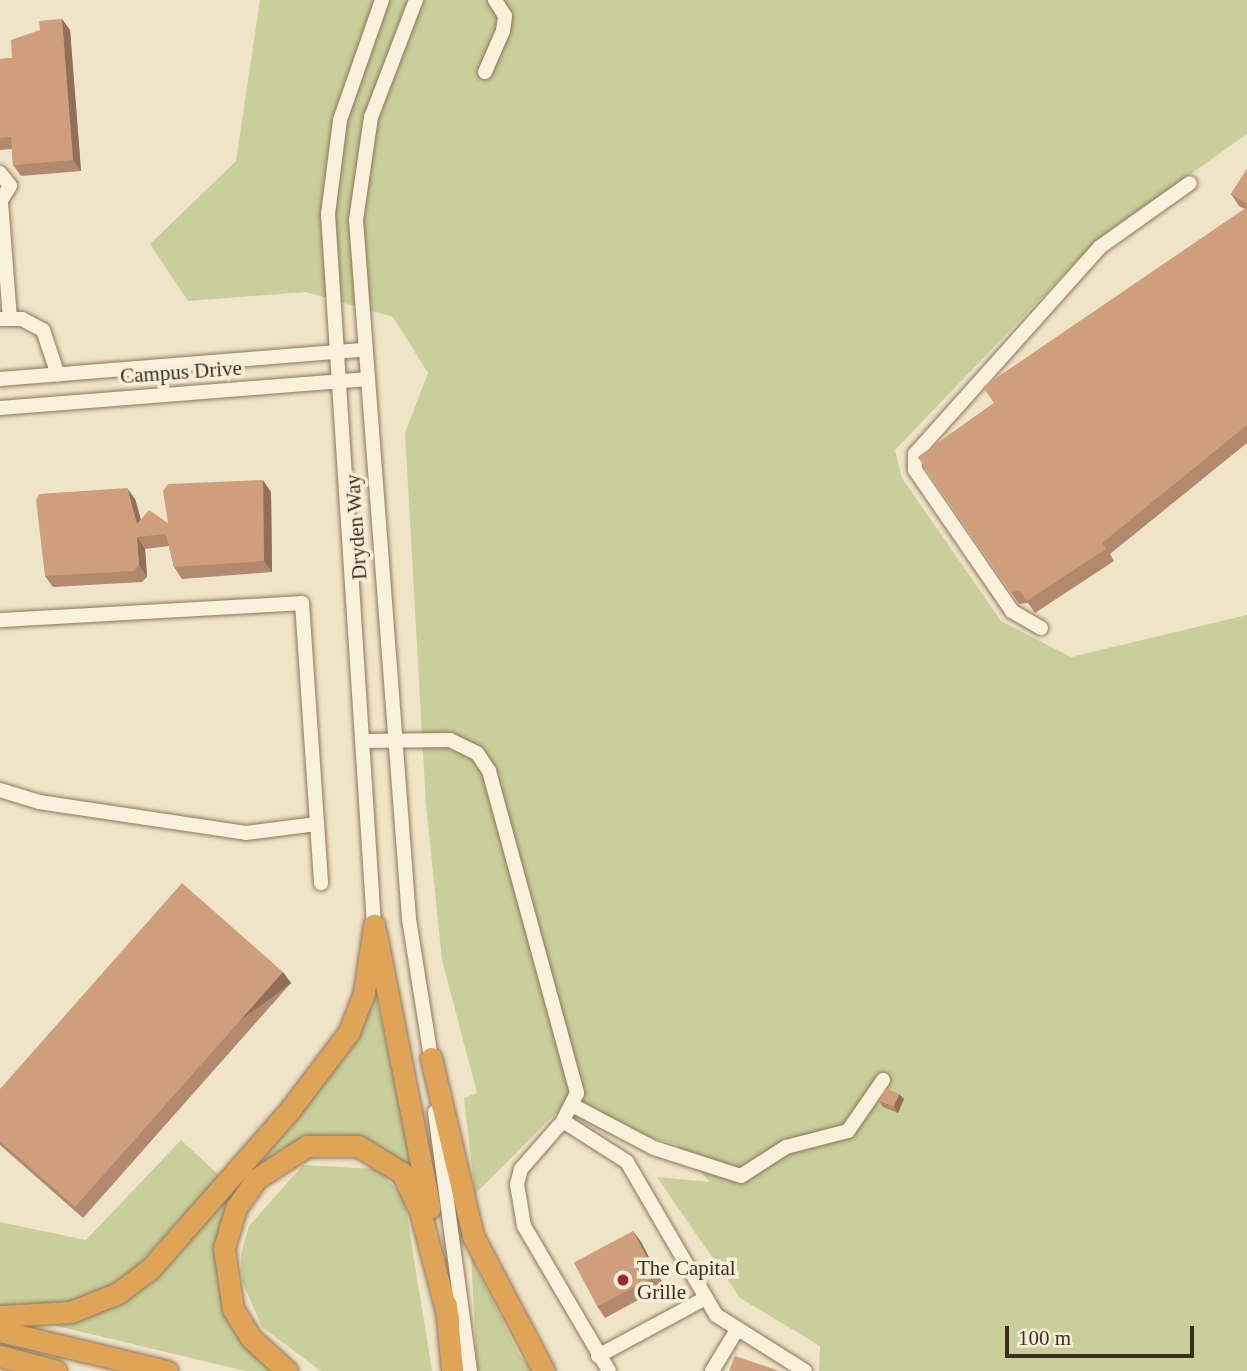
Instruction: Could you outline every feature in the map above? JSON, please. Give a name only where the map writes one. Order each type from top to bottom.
[{"type":"highway","points":[[0,1316],[80,1309],[118,1293],[150,1268],[298,1101],[349,1032],[364,993],[374,925]]},
{"type":"highway","points":[[374,925],[448,1318],[452,1371]]},
{"type":"highway","points":[[431,1058],[472,1236],[544,1371]]},
{"type":"highway","points":[[287,1371],[251,1338],[233,1309],[225,1248],[250,1186],[276,1161],[307,1146],[358,1146],[402,1173],[420,1211],[448,1318]]},
{"type":"highway","points":[[0,1331],[167,1371]]},
{"type":"highway","points":[[0,1356],[51,1370]]},
{"type":"street","name":"Dryden Way","points":[[374,925],[364,741],[335,354],[332,165],[354,70],[382,0]]},
{"type":"street","name":"Dryden Way","points":[[416,0],[381,82],[361,160],[356,220],[362,351],[410,931],[431,1058],[470,1371]]},
{"type":"street","points":[[485,72],[503,31],[505,16],[495,0]]},
{"type":"street","points":[[0,173],[10,186],[0,202],[5,319],[43,330],[58,375]]},
{"type":"street","points":[[1041,628],[1012,611],[915,470],[915,454],[1100,247],[1190,183]]},
{"type":"street","name":"Campus Drive","points":[[0,379],[362,351]]},
{"type":"street","name":"Campus Drive","points":[[0,408],[365,379]]},
{"type":"street","points":[[0,620],[302,603],[321,883]]},
{"type":"street","points":[[364,741],[450,740],[477,753],[489,771],[578,1093],[574,1106],[563,1121],[527,1159],[518,1194],[530,1237],[609,1371]]},
{"type":"street","points":[[0,790],[38,802],[246,833],[316,824]]},
{"type":"street","points":[[574,1106],[654,1147],[741,1176],[786,1147],[848,1132],[883,1080]]},
{"type":"street","points":[[563,1121],[627,1162],[704,1299],[735,1333],[805,1371]]},
{"type":"street","points":[[598,1356],[704,1299]]},
{"type":"street","points":[[712,1371],[735,1333]]},
{"type":"green space","points":[[260,0],[1247,0],[1247,134],[1095,242],[895,450],[902,478],[1001,621],[1071,657],[1247,615],[1247,1371],[819,1371],[820,1346],[740,1298],[657,1177],[710,1182],[676,1144],[556,1113],[475,1194],[464,1098],[477,1093],[442,960],[426,805],[405,433],[428,373],[393,317],[306,292],[188,301],[150,244],[236,161]]},
{"type":"green space","points":[[376,997],[415,1175],[369,1142],[336,1135],[285,1147],[246,1178],[216,1257],[222,1303],[274,1371],[245,1371],[53,1325],[93,1312],[270,1143],[342,1059]]},
{"type":"green space","points":[[181,1140],[220,1176],[127,1277],[85,1300],[0,1309],[0,1222],[86,1240]]},
{"type":"green space","points":[[303,1165],[377,1169],[404,1197],[432,1371],[321,1371],[262,1327],[242,1281],[241,1254],[249,1226]]},
{"type":"green space","points":[[471,1257],[518,1353],[532,1371],[477,1371]]},
{"type":"building","points":[[62,19],[73,160],[13,165],[11,137],[0,138],[0,59],[12,58],[11,40],[40,30],[39,21]]},
{"type":"building","points":[[1247,169],[1247,204],[1231,194]]},
{"type":"building","points":[[1247,207],[1247,425],[1102,543],[1106,549],[1027,601],[1020,591],[1011,592],[918,457],[994,403],[983,387]]},
{"type":"building","points":[[263,480],[264,561],[174,567],[166,534],[137,537],[139,565],[134,571],[45,576],[36,500],[39,494],[127,488],[137,524],[149,510],[168,523],[163,491],[168,484]]},
{"type":"building","points":[[182,883],[283,972],[75,1207],[0,1141],[0,1089]]},
{"type":"building","points":[[885,1088],[899,1094],[893,1107],[880,1101]]},
{"type":"building","name":"The Capital Grille","points":[[633,1231],[656,1275],[597,1307],[574,1262]]},
{"type":"building","points":[[735,1356],[780,1371],[729,1371]]},
{"type":"place","name":"The Capital Grille","points":[[623,1280]]}]
